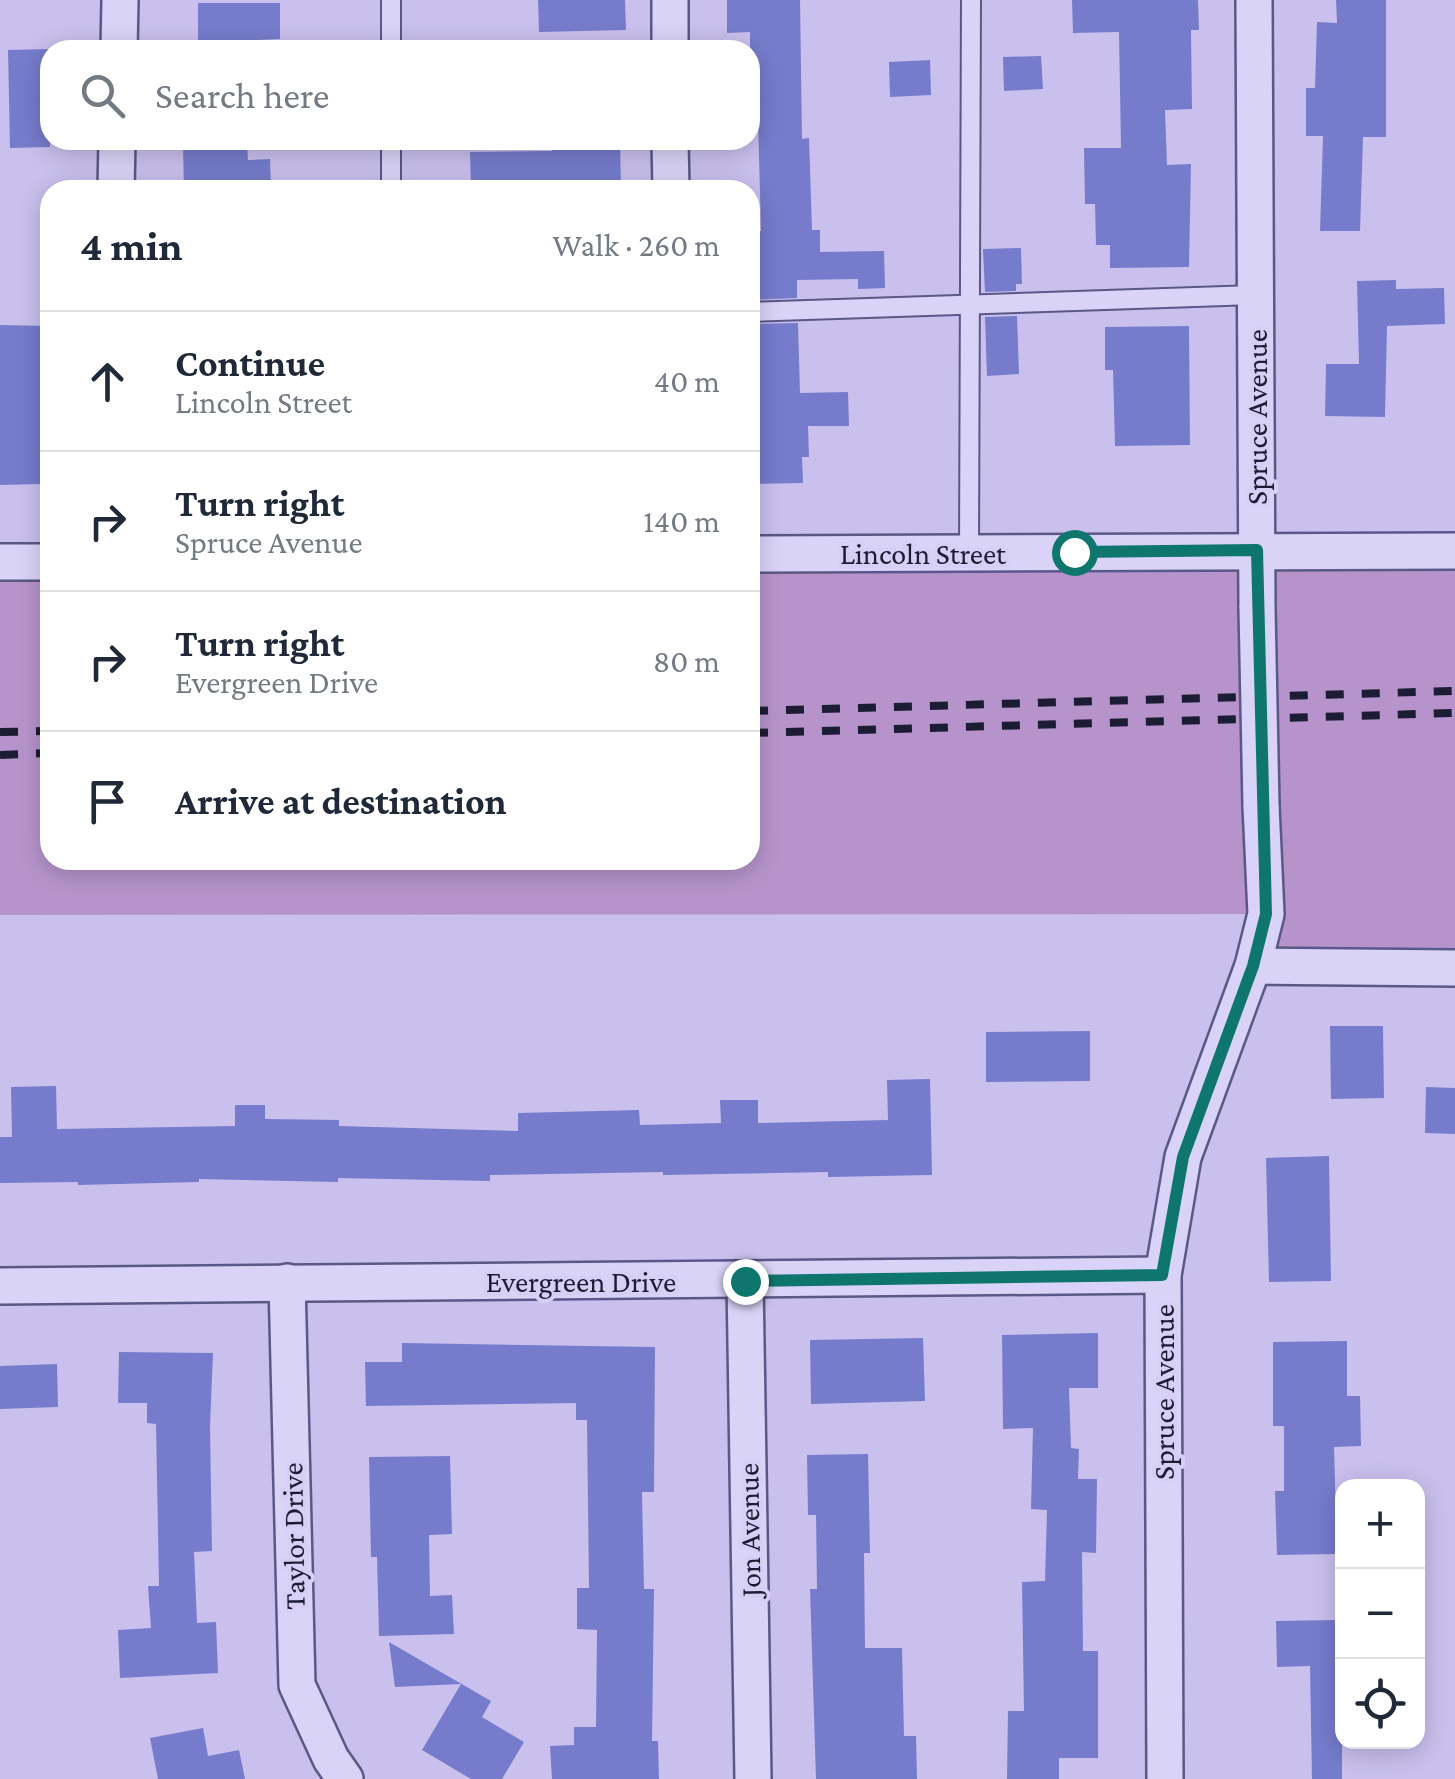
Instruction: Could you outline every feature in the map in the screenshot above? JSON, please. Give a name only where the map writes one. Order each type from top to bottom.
[{"type":"street","points":[[119,40],[120,0]]},
{"type":"street","points":[[670,0],[670,40]]},
{"type":"street","name":"Spruce Avenue","points":[[1166,1779],[1162,1275],[1183,1157],[1253,966],[1266,914],[1257,608],[1254,0]]},
{"type":"street","points":[[116,180],[118,150]]},
{"type":"street","points":[[670,150],[671,180]]},
{"type":"street","name":"Lincoln Street","points":[[760,554],[1455,551]]},
{"type":"street","points":[[0,562],[40,562]]},
{"type":"street","points":[[1253,966],[1455,968]]},
{"type":"street","name":"Evergreen Drive","points":[[0,1286],[1162,1275]]},
{"type":"street","name":"Jon Avenue","points":[[745,1281],[753,1779]]},
{"type":"street","name":"Taylor Drive","points":[[287,1282],[297,1685],[330,1759],[345,1779]]},
{"type":"lane","points":[[391,0],[391,40]]},
{"type":"lane","points":[[969,552],[971,0]]},
{"type":"lane","points":[[391,150],[391,180]]},
{"type":"lane","points":[[760,312],[1256,294]]},
{"type":"shaded area","points":[[1455,551],[1455,968],[1253,966],[1265,914],[0,915],[0,562],[40,562],[40,870],[760,870],[760,554]]},
{"type":"building","points":[[538,0],[625,0],[626,30],[539,32]]},
{"type":"building","points":[[727,0],[800,0],[802,139],[809,138],[812,230],[820,230],[820,252],[884,251],[885,288],[858,289],[858,279],[797,280],[797,298],[760,300],[760,40],[750,40],[750,32],[727,33]]},
{"type":"building","points":[[1072,0],[1198,0],[1199,30],[1191,30],[1192,109],[1165,110],[1167,165],[1191,164],[1189,267],[1110,268],[1110,245],[1096,245],[1095,204],[1085,204],[1084,148],[1121,148],[1119,32],[1073,33]]},
{"type":"building","points":[[1336,0],[1386,0],[1386,137],[1363,137],[1360,231],[1320,231],[1323,136],[1306,136],[1306,88],[1315,88],[1317,22],[1337,23]]},
{"type":"building","points":[[198,3],[280,3],[280,39],[198,40]]},
{"type":"building","points":[[40,49],[40,147],[10,148],[8,50]]},
{"type":"building","points":[[1041,56],[1043,89],[1004,91],[1003,57]]},
{"type":"building","points":[[930,60],[931,95],[890,97],[889,62]]},
{"type":"building","points":[[183,150],[247,150],[248,160],[270,159],[271,180],[184,180]]},
{"type":"building","points":[[620,150],[621,180],[471,180],[470,152]]},
{"type":"building","points":[[1021,248],[1022,284],[1016,284],[1016,291],[985,292],[983,249]]},
{"type":"building","points":[[1396,280],[1396,289],[1444,288],[1445,324],[1387,326],[1385,417],[1325,416],[1326,364],[1359,364],[1357,281]]},
{"type":"building","points":[[1017,316],[1019,374],[987,376],[985,317]]},
{"type":"building","points":[[798,323],[800,393],[848,392],[849,426],[808,426],[809,457],[802,457],[803,483],[760,484],[760,324]]},
{"type":"building","points":[[0,325],[40,326],[40,484],[0,485]]},
{"type":"building","points":[[1189,326],[1190,445],[1115,446],[1113,370],[1105,370],[1105,327]]},
{"type":"building","points":[[1330,1026],[1383,1026],[1384,1098],[1331,1099]]},
{"type":"building","points":[[1090,1031],[1090,1081],[986,1082],[986,1032]]},
{"type":"building","points":[[930,1079],[932,1175],[828,1177],[828,1172],[663,1172],[490,1175],[490,1181],[338,1178],[338,1182],[199,1179],[78,1185],[0,1183],[0,1137],[12,1137],[11,1087],[56,1086],[57,1129],[235,1126],[235,1105],[265,1105],[265,1119],[339,1120],[339,1126],[518,1131],[518,1113],[639,1110],[640,1125],[721,1123],[720,1100],[758,1100],[758,1123],[888,1120],[887,1080]]},
{"type":"building","points":[[1426,1087],[1455,1088],[1455,1134],[1425,1133]]},
{"type":"building","points":[[1329,1156],[1331,1281],[1269,1282],[1266,1158]]},
{"type":"building","points":[[1098,1333],[1098,1388],[1069,1388],[1071,1448],[1079,1449],[1078,1479],[1097,1479],[1096,1553],[1082,1552],[1083,1651],[1098,1651],[1098,1758],[1059,1758],[1059,1779],[1007,1779],[1008,1711],[1024,1711],[1022,1582],[1045,1581],[1047,1510],[1031,1509],[1033,1428],[1003,1429],[1002,1335]]},
{"type":"building","points":[[923,1338],[925,1401],[811,1404],[810,1340]]},
{"type":"building","points":[[1347,1341],[1347,1396],[1360,1396],[1361,1446],[1334,1447],[1335,1554],[1277,1555],[1275,1491],[1284,1491],[1284,1426],[1273,1426],[1273,1342]]},
{"type":"building","points":[[402,1343],[655,1347],[654,1492],[642,1492],[644,1589],[654,1589],[652,1741],[658,1741],[659,1779],[552,1779],[550,1746],[574,1745],[574,1727],[596,1727],[597,1630],[577,1629],[577,1588],[589,1588],[587,1420],[576,1420],[576,1403],[366,1406],[365,1362],[402,1362]]},
{"type":"building","points":[[119,1352],[213,1353],[212,1551],[194,1552],[197,1623],[216,1622],[218,1673],[120,1678],[118,1630],[151,1628],[148,1586],[159,1586],[156,1424],[147,1423],[147,1403],[118,1403]]},
{"type":"building","points":[[57,1364],[58,1407],[0,1409],[0,1366]]},
{"type":"building","points":[[868,1454],[870,1553],[864,1553],[865,1648],[902,1648],[904,1736],[916,1736],[917,1779],[816,1779],[810,1589],[817,1589],[816,1515],[808,1515],[807,1455]]},
{"type":"building","points":[[450,1456],[452,1534],[429,1535],[430,1596],[452,1595],[454,1634],[379,1636],[377,1557],[371,1557],[369,1457]]},
{"type":"building","points":[[1335,1620],[1335,1749],[1342,1749],[1342,1779],[1312,1779],[1310,1666],[1277,1667],[1276,1621]]},
{"type":"building","points":[[389,1642],[491,1701],[482,1717],[524,1742],[502,1779],[471,1779],[422,1750],[461,1684],[395,1687]]},
{"type":"building","points":[[203,1728],[208,1756],[239,1750],[245,1779],[158,1779],[150,1738]]},
{"type":"railway","points":[[760,711],[1455,691]]},
{"type":"railway","points":[[760,733],[1455,713]]},
{"type":"railway","points":[[0,732],[40,731]]},
{"type":"railway","points":[[0,755],[40,753]]},
{"type":"route","points":[[745,1281],[1162,1275],[1183,1157],[1253,966],[1266,914],[1257,550],[1074,552]]}]
